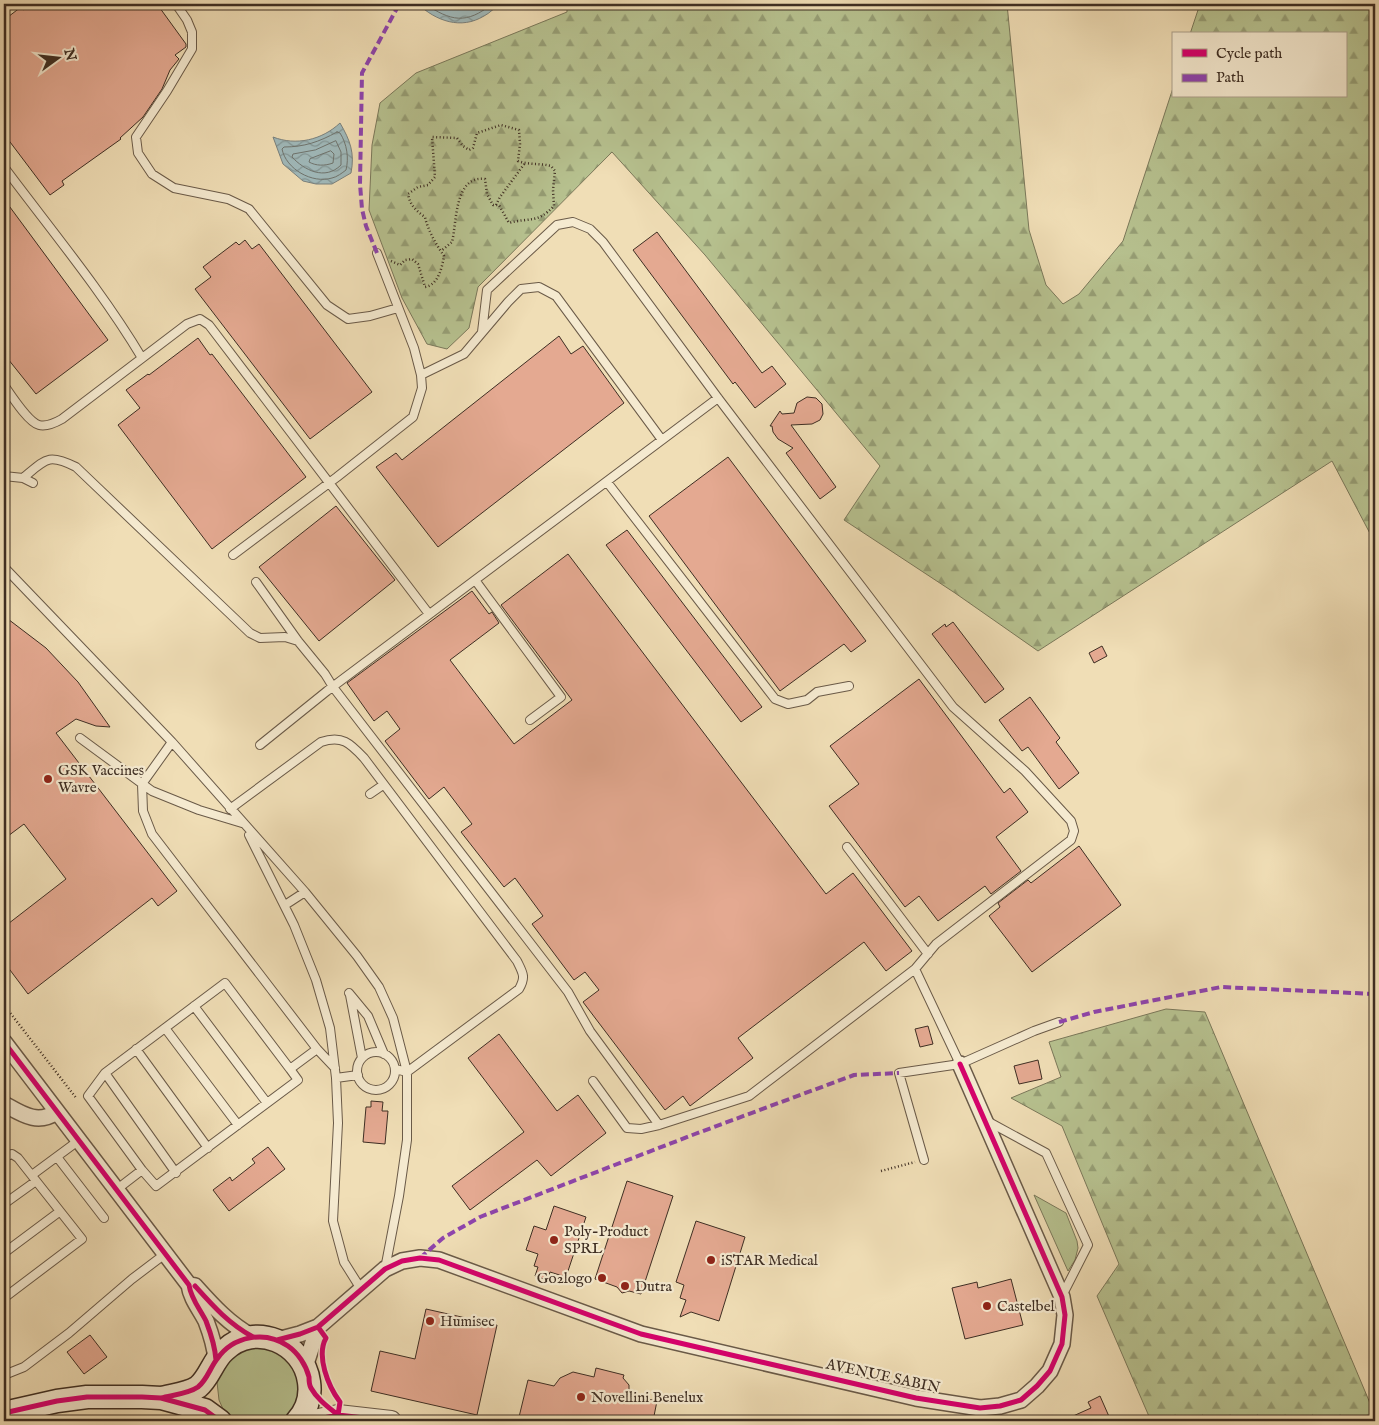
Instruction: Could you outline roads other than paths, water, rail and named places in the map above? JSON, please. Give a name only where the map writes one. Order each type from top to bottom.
[{"type":"main road","points":[[4,1413],[58,1401],[87,1397],[161,1398],[182,1393],[197,1387],[226,1348],[238,1341],[253,1337],[265,1337],[277,1340],[288,1346],[298,1355],[308,1377],[306,1408],[297,1421]]},
{"type":"main road","points":[[213,1366],[208,1390],[211,1406],[220,1420]]},
{"type":"main road","points":[[161,1398],[205,1410],[220,1420]]},
{"type":"street","points":[[4,1042],[189,1285],[190,1294],[205,1320],[214,1344],[213,1366]]},
{"type":"street","name":"AVENUE SABIN","points":[[318,1327],[385,1269],[402,1261],[420,1258],[439,1260],[641,1334],[916,1398],[980,1408],[1000,1406],[1021,1400],[1050,1372],[1062,1344],[1065,1315],[1062,1297],[960,1064]]},
{"type":"street","points":[[4,1104],[24,1115],[35,1117],[48,1118],[57,1112]]},
{"type":"street","points":[[189,1285],[195,1286],[219,1312],[238,1328],[253,1337]]},
{"type":"street","points":[[277,1340],[318,1327]]},
{"type":"street","points":[[318,1327],[308,1377],[320,1400],[338,1415]]},
{"type":"street","points":[[309,1421],[338,1415],[391,1421]]},
{"type":"lane","points":[[176,4],[187,20],[192,32],[192,49],[136,137],[138,153],[152,174],[174,188],[228,199],[249,210],[327,305],[348,318],[370,316],[398,308]]},
{"type":"lane","points":[[4,167],[96,289],[142,358]]},
{"type":"lane","points":[[482,332],[487,290],[557,225],[573,222],[590,229],[603,242],[718,398],[953,707],[1025,770],[1071,821],[1074,831],[1072,840],[936,944],[915,969],[749,1096],[659,1125],[641,1129],[627,1128],[593,1082]]},
{"type":"lane","points":[[233,555],[413,417],[420,394],[421,375],[414,348],[377,253]]},
{"type":"lane","points":[[421,375],[464,354],[521,289],[539,287],[556,296],[662,440]]},
{"type":"lane","points":[[4,386],[29,418],[39,425],[52,424],[62,419],[187,324],[200,319],[209,325],[429,614]]},
{"type":"lane","points":[[260,745],[332,687],[718,398]]},
{"type":"lane","points":[[23,478],[47,459],[60,460],[76,467],[250,633],[260,638],[285,637],[298,641]]},
{"type":"lane","points":[[4,476],[23,478],[33,483]]},
{"type":"lane","points":[[607,482],[775,699],[788,704],[807,700],[817,692],[849,686]]},
{"type":"lane","points":[[4,567],[172,742],[305,892],[358,956],[379,987],[393,1018],[407,1072],[407,1140],[399,1196],[385,1269]]},
{"type":"lane","points":[[475,580],[561,696],[530,720]]},
{"type":"lane","points":[[256,582],[298,641],[325,674],[332,687],[568,992],[590,1032],[659,1125]]},
{"type":"lane","points":[[80,738],[152,791],[199,810],[244,824],[294,924],[316,980],[330,1028],[336,1078],[338,1123],[333,1221],[344,1262],[361,1289]]},
{"type":"lane","points":[[230,809],[321,742],[331,739],[341,740],[353,746],[384,784],[517,961],[523,973],[523,982],[518,989],[407,1072]]},
{"type":"lane","points":[[172,742],[142,784],[143,810],[152,834],[318,1049],[335,1068]]},
{"type":"lane","points":[[370,794],[384,784]]},
{"type":"lane","points":[[847,847],[928,954]]},
{"type":"lane","points":[[285,905],[305,892]]},
{"type":"lane","points":[[915,969],[960,1064]]},
{"type":"lane","points":[[225,983],[298,1080],[156,1186],[142,1170],[88,1096],[105,1073],[194,1006],[225,983]]},
{"type":"lane","points":[[362,1058],[349,993],[368,1016],[384,1054],[393,1062],[395,1069],[392,1081],[382,1088],[369,1088],[364,1085],[358,1075],[359,1063],[362,1058],[372,1052],[384,1054]]},
{"type":"lane","points":[[194,1006],[267,1103]]},
{"type":"lane","points":[[924,1160],[899,1072],[960,1064],[1059,1022]]},
{"type":"lane","points":[[165,1028],[238,1125]]},
{"type":"lane","points":[[290,1069],[318,1049]]},
{"type":"lane","points":[[136,1050],[208,1148]]},
{"type":"lane","points":[[395,1069],[407,1072]]},
{"type":"lane","points":[[105,1073],[176,1172]]},
{"type":"lane","points":[[336,1078],[358,1075]]},
{"type":"lane","points":[[985,1120],[1046,1153],[1088,1245],[1062,1297]]},
{"type":"lane","points":[[4,1204],[78,1141]]},
{"type":"lane","points":[[4,1157],[12,1154],[18,1158],[82,1239],[4,1298]]},
{"type":"lane","points":[[58,1157],[104,1218]]},
{"type":"lane","points":[[116,1190],[142,1170]]},
{"type":"lane","points":[[4,1253],[59,1212]]},
{"type":"lane","points":[[4,1375],[24,1367],[69,1333],[164,1254]]},
{"type":"water","points":[[418,4],[500,4],[486,15],[475,20],[458,23],[441,19]]},
{"type":"water","points":[[340,123],[351,147],[351,173],[332,184],[316,184],[303,181],[283,164],[273,137],[291,141],[308,140],[325,134]]},
{"type":"place","name":"GSK Vaccines Wavre","points":[[48,779]]},
{"type":"place","name":"Poly-Product SPRL","points":[[554,1240]]},
{"type":"place","name":"iSTAR Medical","points":[[711,1260]]},
{"type":"place","name":"Go2logo","points":[[602,1278]]},
{"type":"place","name":"Dutra","points":[[625,1286]]},
{"type":"place","name":"Castelbel","points":[[987,1306]]},
{"type":"place","name":"Humisec","points":[[430,1321]]},
{"type":"place","name":"Novellini Benelux","points":[[581,1397]]}]
